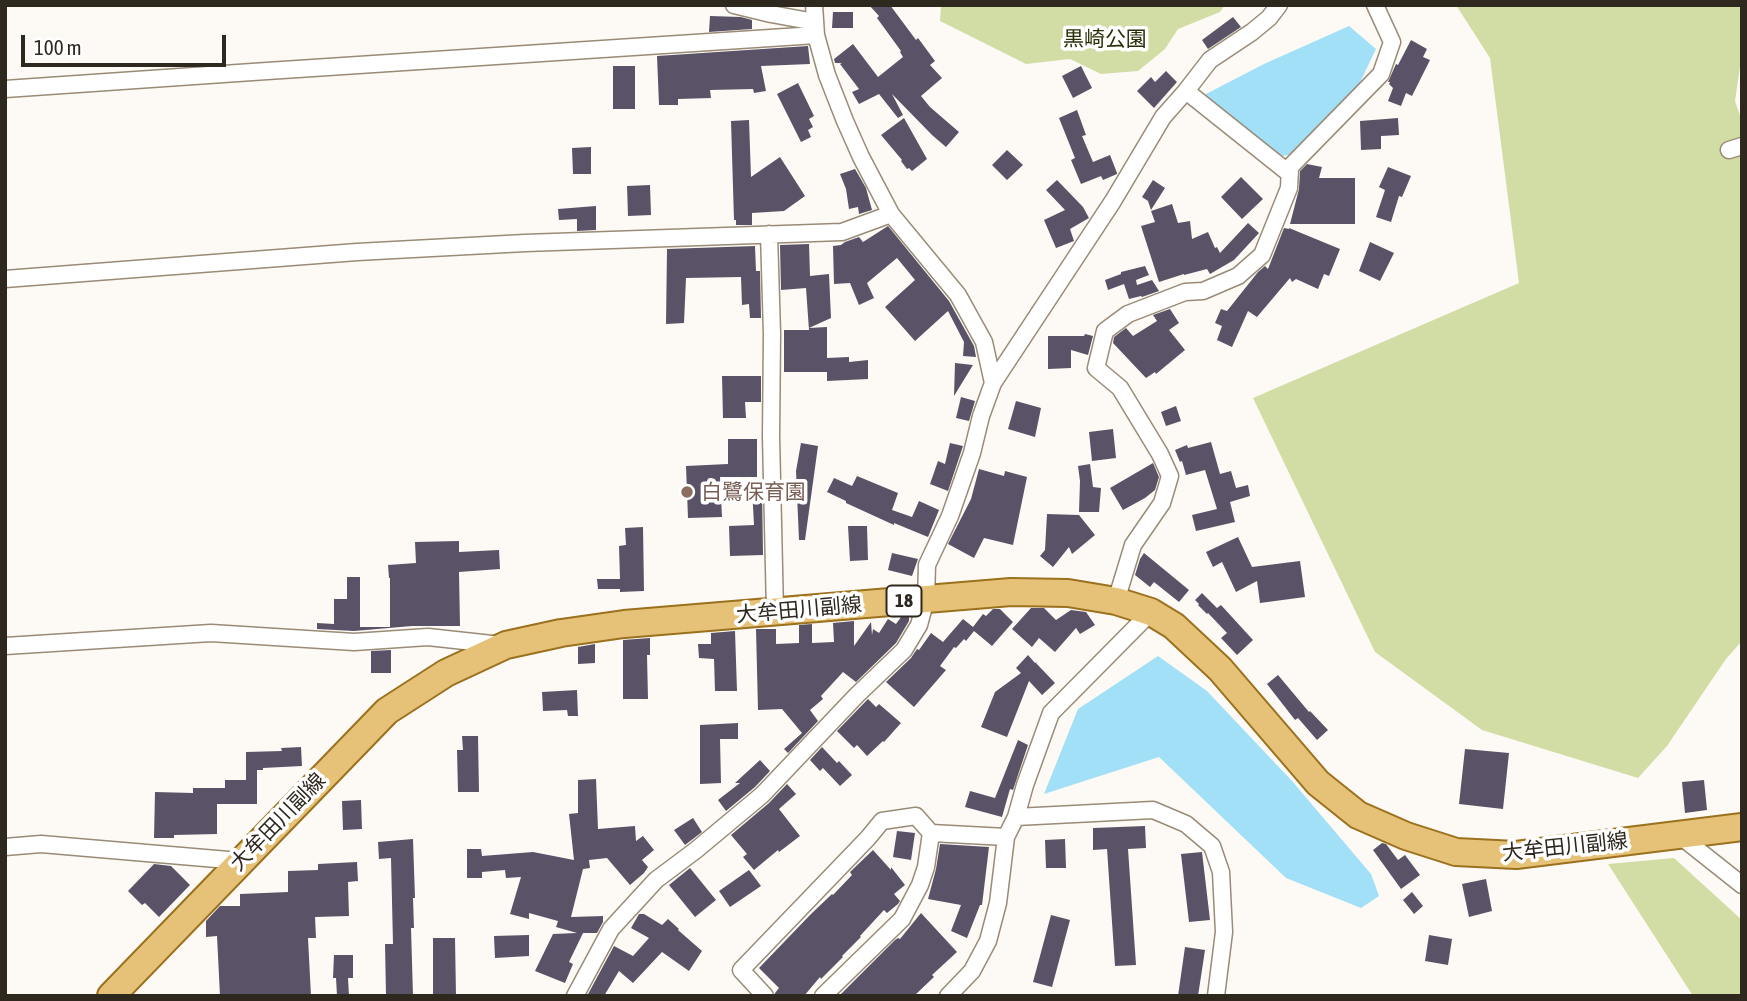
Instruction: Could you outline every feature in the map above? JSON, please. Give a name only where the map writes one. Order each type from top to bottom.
[{"type":"main road","name":"大牟田川副線","points":[[111,996],[387,711],[446,673],[506,645],[561,633],[624,624],[1011,592],[1068,593],[1116,601],[1152,612],[1174,626],[1220,669],[1318,783],[1358,815],[1406,836],[1456,852],[1516,855],[1679,835],[1735,832]]},
{"type":"street","points":[[734,5],[815,21]]},
{"type":"street","points":[[575,996],[611,929],[656,880],[762,795],[904,650],[919,625],[926,599],[927,565],[954,503],[993,383],[1112,201],[1163,117],[1210,60],[1252,32],[1269,18],[1279,5]]},
{"type":"street","points":[[1116,601],[1133,545],[1163,503],[1170,476],[1160,454],[1120,388],[1096,368],[1105,331],[1128,314],[1185,292],[1203,291],[1238,276],[1262,255],[1289,188],[1290,167],[1381,74],[1392,41],[1375,5]]},
{"type":"street","points":[[5,89],[267,71],[815,21]]},
{"type":"street","points":[[815,21],[827,75],[861,157],[891,214],[958,295],[984,342],[993,383]]},
{"type":"street","points":[[1186,91],[1290,174]]},
{"type":"street","points":[[5,279],[357,252],[842,232],[891,214]]},
{"type":"street","points":[[769,234],[775,612]]},
{"type":"street","points":[[948,996],[972,971],[988,941],[998,903],[1006,837],[1016,817],[1051,713],[1152,612]]},
{"type":"street","points":[[5,646],[211,633],[354,642],[428,637],[506,645]]},
{"type":"street","points":[[1016,817],[1153,810],[1186,824],[1212,846],[1221,872],[1224,932],[1216,996]]},
{"type":"street","points":[[760,994],[741,970],[882,821],[916,816],[931,833],[1006,837]]},
{"type":"street","points":[[823,996],[902,919],[920,885],[926,867],[931,833]]},
{"type":"street","points":[[1679,835],[1742,885]]},
{"type":"street","points":[[5,847],[41,844],[240,861]]},
{"type":"green space","name":"黒崎公園","points":[[941,5],[1225,5],[1220,12],[1178,29],[1165,49],[1138,71],[1101,74],[1070,59],[1026,64],[940,21]]},
{"type":"green space","points":[[1456,5],[1742,5],[1742,53],[1735,101],[1742,121],[1742,641],[1726,659],[1667,746],[1638,778],[1482,730],[1375,652],[1253,398],[1519,283],[1490,58]]},
{"type":"green space","points":[[1674,858],[1742,920],[1742,996],[1693,996],[1608,864]]},
{"type":"water","points":[[1349,26],[1376,49],[1355,93],[1294,154],[1281,156],[1204,95],[1264,64]]},
{"type":"water","points":[[1158,656],[1207,691],[1292,781],[1371,874],[1379,896],[1361,908],[1286,878],[1159,757],[1044,794],[1078,709]]},
{"type":"building","points":[[869,5],[890,5],[935,61],[930,65],[942,78],[921,96],[959,132],[946,147],[892,94],[903,115],[898,118],[879,94],[859,104],[852,92],[859,89],[840,64],[842,63],[835,63],[834,59],[853,44],[878,77],[903,57],[877,18],[879,16]]},
{"type":"building","points":[[833,12],[853,12],[853,28],[832,28]]},
{"type":"building","points":[[710,16],[752,20],[752,29],[709,32]]},
{"type":"building","points":[[1233,17],[1241,27],[1208,49],[1202,40]]},
{"type":"building","points":[[1411,40],[1427,49],[1423,57],[1430,60],[1412,96],[1406,93],[1401,106],[1388,101],[1393,88],[1388,82]]},
{"type":"building","points":[[808,46],[810,64],[761,66],[766,91],[754,93],[753,89],[710,90],[711,98],[678,99],[678,105],[659,105],[657,56]]},
{"type":"building","points":[[613,66],[635,66],[635,109],[613,109]]},
{"type":"building","points":[[1081,66],[1092,88],[1073,98],[1062,76]]},
{"type":"building","points":[[1166,71],[1177,82],[1154,108],[1137,91],[1151,77],[1155,82]]},
{"type":"building","points":[[798,83],[814,116],[809,119],[813,127],[808,130],[811,137],[801,142],[777,94]]},
{"type":"building","points":[[1077,110],[1086,135],[1082,136],[1093,162],[1110,155],[1117,174],[1103,180],[1101,176],[1081,184],[1071,160],[1075,158],[1059,118]]},
{"type":"building","points":[[904,118],[927,159],[912,171],[907,169],[881,135]]},
{"type":"building","points":[[1398,118],[1399,135],[1381,136],[1381,149],[1361,150],[1360,121]]},
{"type":"building","points":[[749,120],[751,177],[780,157],[805,196],[784,211],[752,213],[752,225],[736,225],[731,121]]},
{"type":"building","points":[[591,147],[591,174],[573,174],[572,148]]},
{"type":"building","points":[[1007,150],[1023,165],[1007,180],[992,165]]},
{"type":"building","points":[[1307,164],[1322,167],[1319,178],[1355,178],[1355,224],[1290,224],[1299,189],[1300,171]]},
{"type":"building","points":[[1388,167],[1411,176],[1402,197],[1399,196],[1391,222],[1376,217],[1385,190],[1379,187]]},
{"type":"building","points":[[855,169],[866,188],[872,210],[859,214],[858,207],[849,209],[840,174]]},
{"type":"building","points":[[1241,177],[1263,199],[1242,219],[1221,197]]},
{"type":"building","points":[[1057,180],[1083,207],[1089,218],[1070,229],[1074,241],[1056,248],[1044,220],[1065,210],[1046,190]]},
{"type":"building","points":[[1153,180],[1165,188],[1151,210],[1148,201],[1142,197]]},
{"type":"building","points":[[650,185],[651,215],[628,216],[627,186]]},
{"type":"building","points":[[1172,204],[1178,223],[1190,221],[1192,239],[1208,232],[1220,253],[1248,223],[1259,233],[1234,260],[1210,274],[1207,269],[1159,282],[1141,226],[1155,222],[1151,211]]},
{"type":"building","points":[[596,206],[596,230],[577,231],[577,219],[559,220],[558,209]]},
{"type":"building","points":[[888,226],[949,301],[974,346],[976,357],[963,356],[964,342],[948,311],[915,341],[885,307],[915,280],[897,258],[867,283],[874,298],[859,305],[850,283],[834,284],[833,246],[859,237],[863,242]]},
{"type":"building","points":[[1284,228],[1340,249],[1329,276],[1324,274],[1318,289],[1296,279],[1292,282],[1290,278],[1257,317],[1248,311],[1232,347],[1217,340],[1222,326],[1215,323],[1221,309],[1227,311],[1258,272],[1265,266],[1268,269]]},
{"type":"building","points":[[1370,242],[1394,253],[1380,281],[1359,271]]},
{"type":"building","points":[[809,244],[810,276],[829,274],[831,318],[809,328],[827,327],[827,358],[849,357],[849,362],[868,360],[868,379],[827,381],[827,372],[784,372],[784,330],[809,330],[806,288],[781,290],[780,245]]},
{"type":"building","points":[[755,246],[756,271],[760,271],[761,318],[750,318],[749,304],[742,305],[741,277],[686,278],[684,323],[666,324],[667,249]]},
{"type":"building","points":[[1145,266],[1149,275],[1136,280],[1137,285],[1152,280],[1159,291],[1129,299],[1124,284],[1108,290],[1105,280],[1121,272]]},
{"type":"building","points":[[1170,309],[1179,323],[1169,330],[1185,350],[1156,374],[1155,372],[1146,378],[1113,343],[1114,337],[1126,328],[1133,336],[1157,321],[1153,315]]},
{"type":"building","points":[[1048,336],[1093,336],[1088,355],[1071,350],[1071,368],[1048,369]]},
{"type":"building","points":[[955,363],[973,365],[954,396]]},
{"type":"building","points":[[722,376],[761,376],[761,402],[745,402],[746,418],[723,418]]},
{"type":"building","points":[[961,397],[975,401],[969,421],[956,418]]},
{"type":"building","points":[[1016,401],[1041,408],[1035,437],[1008,429]]},
{"type":"building","points":[[1176,406],[1181,421],[1166,426],[1161,412]]},
{"type":"building","points":[[1113,429],[1116,458],[1092,461],[1089,432]]},
{"type":"building","points":[[728,439],[757,439],[757,477],[720,477],[722,517],[688,518],[686,466],[728,464]]},
{"type":"building","points":[[1211,442],[1220,474],[1231,471],[1236,488],[1248,485],[1250,496],[1230,502],[1235,522],[1196,531],[1192,515],[1217,509],[1205,470],[1186,475],[1175,450],[1187,445],[1188,448]]},
{"type":"building","points":[[801,443],[818,446],[805,540],[799,540],[796,471]]},
{"type":"building","points":[[950,443],[963,446],[948,491],[930,484],[938,461],[945,464]]},
{"type":"building","points":[[1153,463],[1159,477],[1155,490],[1123,510],[1110,488]]},
{"type":"building","points":[[1090,464],[1093,487],[1101,488],[1099,512],[1079,512],[1078,466]]},
{"type":"building","points":[[979,469],[1004,476],[1005,471],[1027,477],[1013,545],[984,538],[974,558],[948,544],[971,499]]},
{"type":"building","points":[[857,476],[898,493],[892,510],[912,517],[919,501],[939,510],[928,537],[894,525],[827,492],[834,478],[852,486]]},
{"type":"building","points":[[752,488],[762,488],[763,555],[730,556],[729,526],[754,525]]},
{"type":"building","points":[[1047,514],[1079,515],[1095,535],[1072,554],[1069,547],[1053,567],[1040,556],[1045,550]]},
{"type":"building","points":[[848,526],[867,526],[868,560],[850,561]]},
{"type":"building","points":[[643,527],[644,591],[598,589],[597,579],[620,579],[619,546],[626,545],[625,528]]},
{"type":"building","points":[[1238,537],[1252,567],[1300,561],[1305,597],[1260,603],[1257,581],[1236,592],[1222,562],[1213,567],[1206,552]]},
{"type":"building","points":[[459,541],[459,552],[499,550],[500,569],[459,572],[460,626],[412,626],[354,631],[317,629],[317,623],[334,624],[334,599],[347,599],[347,577],[360,577],[360,627],[390,627],[388,565],[416,563],[415,542]]},
{"type":"building","points":[[892,553],[918,559],[912,576],[888,570]]},
{"type":"building","points":[[1144,553],[1189,590],[1179,602],[1154,582],[1150,587],[1135,575]]},
{"type":"building","points":[[1202,593],[1217,608],[1221,605],[1253,640],[1237,655],[1221,638],[1227,633],[1195,600]]},
{"type":"building","points":[[1031,608],[1044,608],[1056,620],[1071,610],[1086,612],[1095,625],[1080,634],[1076,628],[1055,652],[1039,638],[1032,647],[1012,629]]},
{"type":"building","points":[[993,609],[1000,609],[1013,622],[992,646],[974,631],[966,641],[964,639],[954,647],[940,666],[946,670],[914,707],[886,682],[917,649],[919,650],[931,633],[943,642],[963,619],[973,627],[983,614],[986,616]]},
{"type":"building","points":[[909,616],[909,621],[896,643],[856,682],[843,672],[821,696],[823,699],[810,710],[818,721],[788,753],[784,749],[802,733],[782,709],[758,710],[756,629],[776,629],[776,644],[799,643],[799,625],[812,624],[812,643],[834,642],[833,623],[854,621],[854,646],[871,622],[872,635],[873,629],[879,633],[888,619],[896,624],[901,617]]},
{"type":"building","points":[[735,631],[737,691],[715,691],[714,659],[699,658],[698,644],[711,644],[711,633]]},
{"type":"building","points":[[650,638],[650,655],[647,655],[648,699],[623,699],[623,640]]},
{"type":"building","points":[[595,644],[595,663],[578,664],[578,647]]},
{"type":"building","points":[[391,650],[391,673],[371,673],[371,651]]},
{"type":"building","points":[[1028,655],[1055,683],[1042,695],[1029,681],[1007,737],[981,727],[995,692],[1021,673],[1016,668]]},
{"type":"building","points":[[1278,675],[1328,730],[1317,740],[1298,718],[1295,720],[1267,684]]},
{"type":"building","points":[[577,690],[578,716],[568,716],[567,710],[543,711],[542,692]]},
{"type":"building","points":[[868,699],[876,707],[879,704],[901,723],[867,756],[857,745],[854,748],[837,731]]},
{"type":"building","points":[[738,723],[738,739],[720,739],[721,783],[700,784],[700,725]]},
{"type":"building","points":[[462,736],[478,736],[479,792],[458,792],[457,750],[463,750]]},
{"type":"building","points":[[1018,740],[1028,745],[1002,817],[965,807],[970,791],[995,798]]},
{"type":"building","points":[[301,747],[302,766],[257,770],[257,804],[217,804],[217,834],[154,838],[155,792],[193,793],[193,788],[225,788],[225,780],[246,780],[246,752],[282,751],[281,748]]},
{"type":"building","points":[[822,747],[852,775],[840,786],[823,768],[820,771],[810,760]]},
{"type":"building","points":[[1465,749],[1509,753],[1503,809],[1459,804]]},
{"type":"building","points":[[760,760],[770,771],[726,811],[718,800],[740,783],[735,783]]},
{"type":"building","points":[[596,779],[598,829],[635,826],[636,841],[643,836],[654,850],[642,860],[648,867],[644,873],[630,885],[607,858],[589,860],[590,868],[583,869],[571,917],[603,916],[603,922],[597,933],[583,933],[569,962],[573,964],[565,983],[535,971],[553,934],[577,933],[556,927],[558,921],[529,913],[529,919],[510,914],[521,877],[506,878],[505,870],[482,872],[482,878],[467,878],[467,849],[481,849],[482,856],[533,852],[574,860],[569,814],[578,813],[578,780]]},
{"type":"building","points":[[1704,780],[1707,810],[1685,813],[1682,782]]},
{"type":"building","points":[[787,784],[796,794],[779,809],[800,836],[754,870],[743,857],[747,854],[731,835]]},
{"type":"building","points":[[361,800],[362,829],[343,830],[342,801]]},
{"type":"building","points":[[693,818],[702,832],[685,845],[674,830]]},
{"type":"building","points":[[1145,826],[1146,848],[1128,849],[1136,965],[1115,966],[1107,849],[1093,850],[1093,828]]},
{"type":"building","points":[[897,831],[915,833],[911,860],[893,857]]},
{"type":"building","points":[[413,839],[413,996],[386,996],[385,944],[393,944],[391,858],[379,859],[378,842]]},
{"type":"building","points":[[1065,839],[1066,868],[1046,868],[1045,840]]},
{"type":"building","points":[[1382,843],[1386,844],[1398,860],[1405,855],[1420,875],[1401,889],[1373,850]]},
{"type":"building","points":[[940,844],[989,847],[982,905],[967,938],[951,931],[961,905],[928,899]]},
{"type":"building","points":[[873,850],[905,885],[894,894],[900,901],[898,904],[887,913],[884,910],[804,996],[775,996],[779,988],[759,968],[833,895],[852,875],[850,872]]},
{"type":"building","points":[[1202,852],[1210,920],[1189,922],[1181,854]]},
{"type":"building","points":[[357,862],[358,881],[348,882],[349,916],[315,917],[316,938],[308,938],[311,996],[220,996],[217,936],[206,937],[206,921],[220,906],[240,906],[240,894],[288,892],[288,871],[318,870],[318,864]]},
{"type":"building","points":[[154,864],[171,866],[190,885],[159,917],[128,891]]},
{"type":"building","points":[[690,868],[716,900],[695,917],[669,885]]},
{"type":"building","points":[[749,870],[761,886],[730,907],[719,891]]},
{"type":"building","points":[[1486,879],[1492,911],[1469,917],[1462,884]]},
{"type":"building","points":[[1412,892],[1423,906],[1414,914],[1403,900]]},
{"type":"building","points":[[921,913],[957,952],[932,975],[934,977],[914,996],[839,996],[895,940],[900,939]]},
{"type":"building","points":[[639,914],[644,914],[662,925],[668,919],[702,951],[689,971],[662,952],[633,983],[619,971],[604,996],[587,996],[614,946],[633,956],[649,938],[631,928]]},
{"type":"building","points":[[1051,915],[1070,920],[1052,987],[1033,982]]},
{"type":"building","points":[[529,935],[529,956],[495,958],[494,936]]},
{"type":"building","points":[[1429,935],[1452,939],[1448,965],[1425,961]]},
{"type":"building","points":[[433,938],[455,938],[456,996],[433,996]]},
{"type":"building","points":[[1185,947],[1205,950],[1198,996],[1178,996]]},
{"type":"building","points":[[334,955],[353,955],[353,978],[348,978],[349,996],[337,996],[336,978],[333,978]]},
{"type":"place","name":"白鷺保育園","points":[[687,492]]}]
